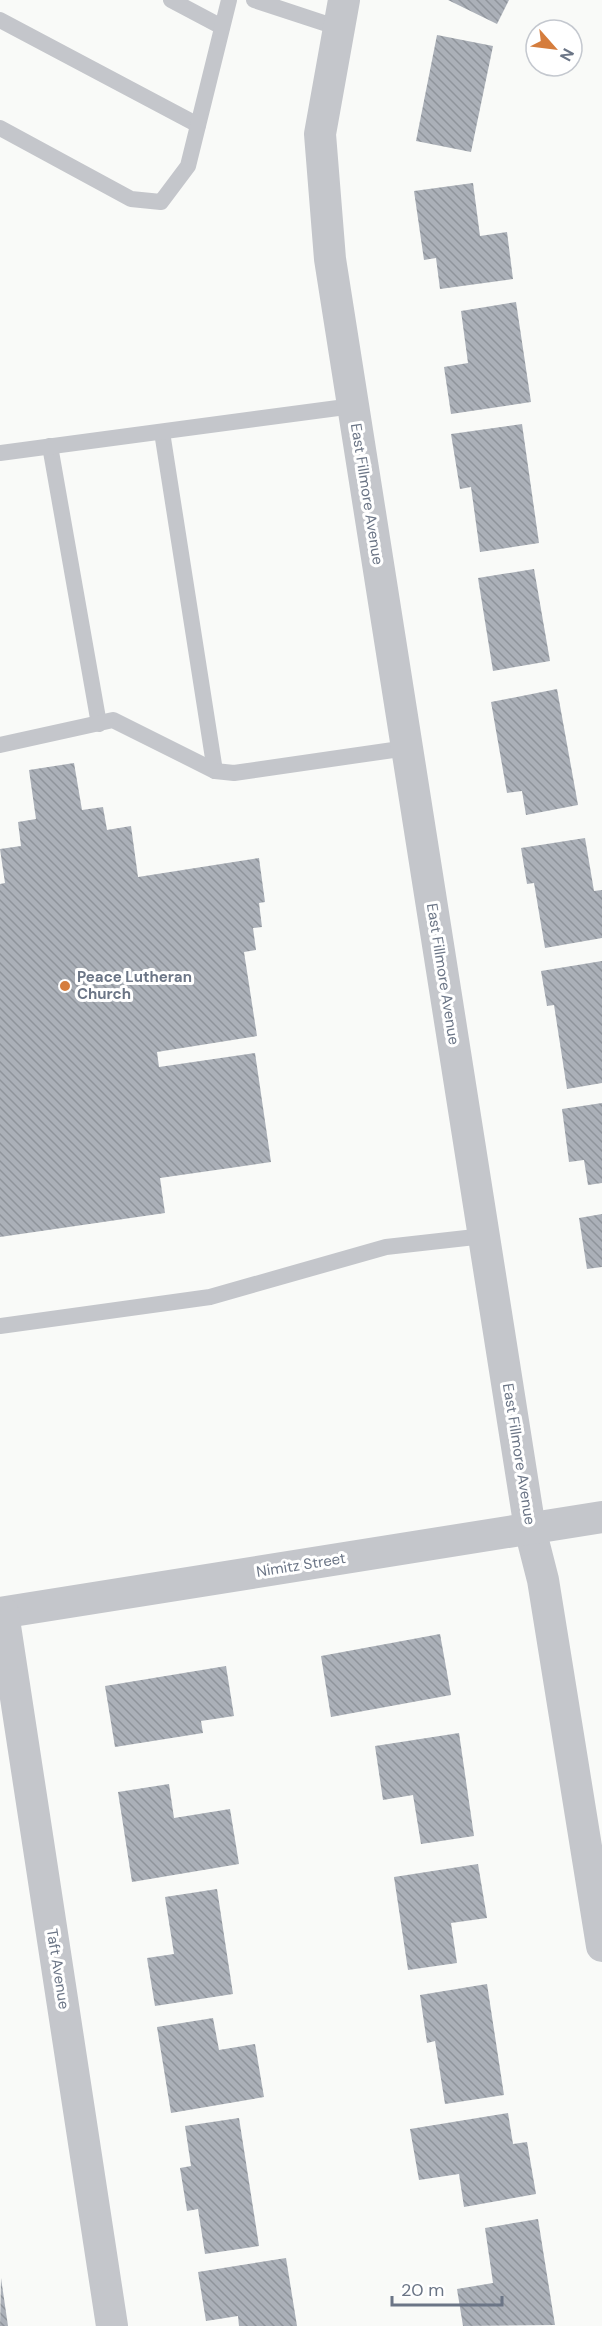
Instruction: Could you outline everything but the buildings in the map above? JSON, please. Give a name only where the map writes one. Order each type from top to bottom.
[{"type":"street","name":"East Fillmore Avenue","points":[[342,14],[320,134],[330,259],[531,1529],[543,1580],[602,1946]]},
{"type":"street","name":"Nimitz Street","points":[[2,1613],[602,1517]]},
{"type":"street","name":"Taft Avenue","points":[[2,1613],[112,2326]]},
{"type":"lane","points":[[171,0],[222,27]]},
{"type":"lane","points":[[0,128],[131,199],[160,202],[188,166],[229,0]]},
{"type":"lane","points":[[254,0],[342,14]]},
{"type":"lane","points":[[0,20],[198,125]]},
{"type":"lane","points":[[0,453],[353,406]]},
{"type":"lane","points":[[162,432],[215,771]]},
{"type":"lane","points":[[50,446],[99,724]]},
{"type":"lane","points":[[0,745],[113,720],[215,771],[234,773],[407,748]]},
{"type":"lane","points":[[0,1326],[210,1297],[386,1247],[484,1236]]},
{"type":"place","name":"Peace Lutheran Church","points":[[65,986]]}]
